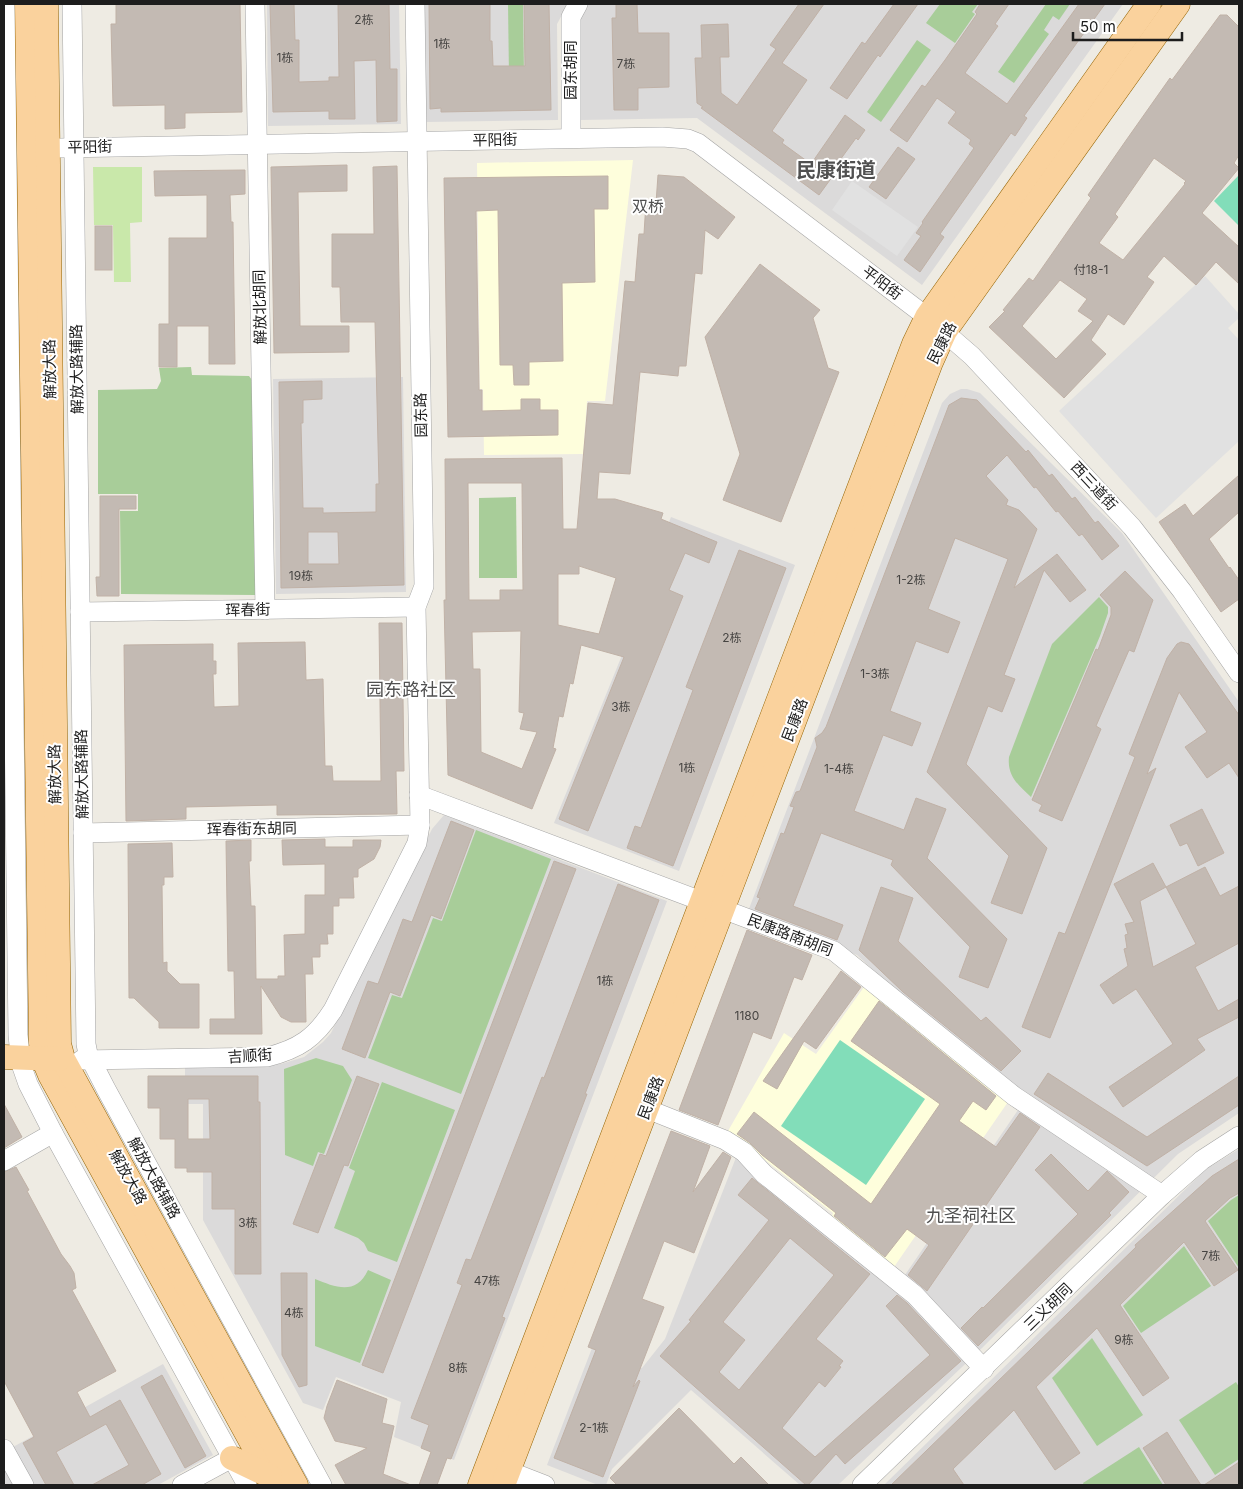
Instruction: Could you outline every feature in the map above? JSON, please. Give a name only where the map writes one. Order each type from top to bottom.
[{"type":"main road","name":"解放大路","points":[[27,4],[22,148],[41,1044],[53,1059],[296,1485]]},
{"type":"main road","name":"解放大路","points":[[22,148],[46,4]]},
{"type":"main road","name":"民康路","points":[[936,324],[1149,4]]},
{"type":"main road","name":"民康路","points":[[480,1485],[712,905],[911,353],[936,324],[1178,4]]},
{"type":"main road","name":"民康路","points":[[506,1478],[647,1109],[712,905]]},
{"type":"main road","name":"吉顺街","points":[[12,1057],[53,1059]]},
{"type":"main road","name":"解放大路","points":[[53,1059],[50,1075],[273,1481]]},
{"type":"main road","points":[[232,1458],[273,1481]]},
{"type":"street","points":[[5,4],[22,148],[8,613],[12,1057],[247,1485]]},
{"type":"street","name":"解放大路辅路","points":[[72,4],[86,1044],[91,1060],[322,1485]]},
{"type":"street","name":"解放北胡同","points":[[255,4],[265,610]]},
{"type":"street","name":"园东路","points":[[415,4],[424,586],[416,608],[420,825]]},
{"type":"street","name":"园东胡同","points":[[572,138],[570,17],[578,4]]},
{"type":"street","name":"平阳街","points":[[22,148],[572,138],[668,137],[688,139],[698,143],[936,324]]},
{"type":"street","name":"西三道街","points":[[936,324],[972,356],[1132,527],[1182,591],[1239,673]]},
{"type":"street","name":"珲春街","points":[[80,612],[416,608]]},
{"type":"street","name":"民康路南胡同","points":[[419,795],[834,950],[1014,1096],[1162,1195]]},
{"type":"street","name":"吉顺街","points":[[53,1059],[267,1057],[301,1045],[324,1024],[333,1010],[417,843],[420,825]]},
{"type":"street","name":"珲春街东胡同","points":[[83,832],[420,825]]},
{"type":"street","points":[[647,1109],[725,1140],[744,1152],[764,1174],[915,1295],[984,1369]]},
{"type":"street","points":[[4,1161],[53,1133]]},
{"type":"street","name":"三义胡同","points":[[862,1485],[1162,1195],[1202,1160],[1239,1136]]},
{"type":"street","points":[[4,1448],[24,1485]]},
{"type":"street","points":[[182,1485],[232,1458]]},
{"type":"street","points":[[506,1478],[545,1485]]},
{"type":"shaded area","points":[[267,4],[399,4],[401,124],[268,126]]},
{"type":"shaded area","points":[[424,4],[568,4],[557,24],[558,120],[426,122]]},
{"type":"shaded area","points":[[588,4],[1123,4],[922,285],[697,118],[580,120],[579,20]]},
{"type":"shaded area","points":[[633,160],[605,401],[587,401],[583,454],[484,455],[483,389],[480,389],[477,163]]},
{"type":"shaded area","points":[[852,181],[918,227],[897,256],[832,210]]},
{"type":"shaded area","points":[[1205,276],[1239,314],[1239,318],[1228,328],[1239,340],[1239,441],[1156,518],[1059,411]]},
{"type":"shaded area","points":[[403,377],[406,592],[276,594],[273,379]]},
{"type":"shaded area","points":[[961,389],[980,393],[1122,533],[1239,702],[1239,1113],[1178,1154],[982,1348],[838,1485],[800,1485],[691,1390],[612,1469],[606,1485],[598,1485],[547,1465],[592,1348],[642,1368],[665,1339],[737,1155],[896,1288],[1027,1097],[941,1033],[857,955],[747,914],[942,403],[950,394]]},
{"type":"shaded area","points":[[671,517],[795,565],[679,871],[554,823],[650,586],[645,584]]},
{"type":"shaded area","points":[[444,815],[667,901],[454,1460],[394,1437],[401,1402],[336,1377],[323,1410],[303,1403],[203,1220],[203,1104],[185,1104],[185,1065],[281,1064],[304,1057],[323,1042],[331,1033],[432,829]]},
{"type":"shaded area","points":[[864,987],[1010,1099],[894,1267],[832,1216],[833,1213],[728,1131],[784,1033],[816,1054]]},
{"type":"shaded area","points":[[1239,1149],[1239,1485],[884,1485],[1205,1170]]},
{"type":"shaded area","points":[[163,1364],[213,1455],[158,1485],[4,1485],[4,1452]]},
{"type":"green space","points":[[508,4],[523,4],[524,77],[509,77]]},
{"type":"green space","points":[[940,4],[978,4],[972,12],[975,14],[955,43],[926,23]]},
{"type":"green space","points":[[1046,4],[1070,4],[1059,20],[1053,16],[1044,30],[1049,34],[1014,83],[998,72]]},
{"type":"green space","points":[[917,40],[931,50],[881,122],[867,112]]},
{"type":"green space","points":[[93,167],[142,167],[142,222],[130,223],[131,282],[114,282],[113,225],[94,225]]},
{"type":"green space","points":[[1239,175],[1239,226],[1214,201]]},
{"type":"green space","points":[[191,367],[192,375],[249,376],[252,380],[256,595],[121,594],[120,511],[138,511],[138,494],[98,494],[98,390],[157,389],[161,381],[159,368]]},
{"type":"green space","points":[[516,497],[517,578],[479,578],[479,498]]},
{"type":"green space","points":[[1099,597],[1108,607],[1108,613],[1031,797],[1014,780],[1010,770],[1009,757],[1052,644]]},
{"type":"green space","points":[[476,830],[551,859],[461,1094],[368,1058],[392,995],[402,998],[433,918],[442,921]]},
{"type":"green space","points":[[840,1040],[925,1099],[866,1185],[781,1126]]},
{"type":"green space","points":[[316,1058],[343,1066],[352,1080],[324,1154],[318,1152],[313,1166],[285,1155],[284,1069]]},
{"type":"green space","points":[[382,1082],[455,1110],[397,1262],[368,1251],[364,1243],[358,1238],[334,1228],[355,1171],[349,1168]]},
{"type":"green space","points":[[1239,1195],[1239,1268],[1208,1221]]},
{"type":"green space","points":[[1184,1246],[1211,1286],[1141,1333],[1123,1306]]},
{"type":"green space","points":[[368,1270],[391,1280],[360,1363],[315,1346],[315,1279],[337,1287],[351,1286],[357,1284]]},
{"type":"green space","points":[[1092,1338],[1143,1415],[1097,1446],[1052,1378]]},
{"type":"green space","points":[[1236,1382],[1239,1387],[1239,1459],[1215,1475],[1179,1420]]},
{"type":"green space","points":[[1139,1447],[1163,1485],[1084,1485],[1083,1483]]},
{"type":"building","points":[[116,4],[240,4],[242,112],[185,113],[185,128],[165,129],[165,105],[113,106],[111,24],[116,24]]},
{"type":"building","points":[[270,4],[294,4],[295,40],[299,40],[299,82],[329,81],[329,77],[339,77],[338,4],[389,4],[390,69],[397,69],[397,121],[377,122],[376,60],[354,61],[355,119],[329,119],[329,111],[273,112]]},
{"type":"building","points":[[429,4],[490,4],[490,41],[492,41],[493,66],[525,66],[524,4],[549,4],[551,110],[441,112],[441,108],[430,109]]},
{"type":"building","points":[[616,4],[637,4],[638,33],[669,33],[669,87],[638,88],[638,110],[614,110],[612,18],[616,18]]},
{"type":"building","points":[[799,4],[824,4],[782,63],[807,80],[772,131],[784,140],[782,143],[811,164],[845,115],[865,130],[858,140],[856,138],[840,160],[843,162],[819,195],[701,108],[703,107],[697,103],[695,58],[702,58],[701,25],[728,24],[729,57],[720,57],[721,93],[737,105],[776,49],[770,45]]},
{"type":"building","points":[[894,4],[918,4],[880,57],[878,55],[847,99],[830,88],[862,42],[865,44]]},
{"type":"building","points":[[980,4],[1009,4],[995,24],[998,26],[965,73],[1007,104],[1079,4],[1105,4],[1024,116],[1027,118],[1015,136],[1011,133],[940,234],[944,237],[920,272],[904,260],[921,236],[916,233],[922,222],[974,148],[969,144],[971,140],[948,123],[956,112],[937,98],[907,142],[890,130],[922,85],[925,87],[945,60],[977,14],[975,12]]},
{"type":"building","points":[[1220,15],[1227,15],[1239,27],[1239,155],[1234,163],[1239,168],[1202,213],[1239,247],[1239,284],[1216,262],[1196,285],[1164,256],[1147,277],[1154,282],[1124,325],[1108,314],[1091,340],[1106,354],[1064,398],[989,327],[1005,311],[1003,310],[1029,278],[1033,281],[1091,198],[1088,195],[1170,78],[1172,80]],"holes":[[[1154,158],[1186,181],[1123,260],[1099,243],[1118,217],[1115,214]],[[1060,280],[1087,299],[1078,311],[1093,321],[1056,359],[1022,326]]]},
{"type":"building","points":[[898,147],[915,159],[886,199],[869,187]]},
{"type":"building","points":[[347,165],[347,191],[298,192],[300,326],[349,326],[349,352],[274,353],[271,167]]},
{"type":"building","points":[[397,166],[404,585],[281,588],[279,382],[322,381],[322,399],[303,400],[303,423],[301,423],[303,508],[323,508],[323,513],[376,512],[376,484],[379,484],[375,322],[341,322],[340,287],[332,287],[332,234],[374,234],[373,167]],"holes":[[[308,532],[338,532],[339,564],[308,564]]]},
{"type":"building","points":[[245,170],[245,194],[230,195],[231,222],[233,222],[235,364],[209,364],[209,326],[177,326],[177,367],[159,367],[159,324],[169,324],[169,238],[207,238],[207,195],[155,196],[154,171]]},
{"type":"building","points":[[658,175],[684,177],[735,217],[718,239],[705,230],[702,274],[695,273],[686,366],[679,366],[678,376],[640,372],[630,474],[599,472],[597,499],[615,499],[663,513],[661,519],[717,542],[709,563],[685,553],[669,590],[683,596],[588,831],[559,819],[624,657],[581,645],[573,684],[570,683],[563,717],[559,716],[553,748],[556,749],[532,809],[448,775],[444,600],[446,600],[445,459],[562,458],[563,529],[577,529],[588,403],[613,405],[625,281],[635,282],[639,234],[644,234],[646,202],[656,203]],"holes":[[[468,483],[522,483],[523,590],[500,590],[500,600],[469,600]],[[579,566],[616,578],[599,634],[558,625],[558,574],[579,574]],[[521,631],[519,712],[524,713],[520,729],[537,732],[522,769],[481,752],[480,669],[473,669],[472,632]]]},
{"type":"building","points":[[608,176],[608,209],[594,209],[595,282],[562,283],[563,361],[529,362],[529,385],[514,385],[513,365],[500,365],[498,210],[476,211],[479,390],[482,390],[482,411],[521,410],[521,399],[540,399],[540,410],[558,410],[558,435],[448,437],[444,178]]},
{"type":"building","points":[[95,226],[112,226],[112,270],[95,270]]},
{"type":"building","points":[[760,264],[820,310],[813,318],[828,368],[839,372],[781,522],[723,500],[740,454],[705,337]]},
{"type":"building","points":[[961,398],[977,400],[1026,452],[1028,450],[1049,476],[1052,474],[1072,499],[1075,497],[1095,523],[1098,521],[1119,546],[1102,560],[1082,534],[1079,536],[1058,511],[1056,512],[1007,455],[986,476],[1008,500],[1006,505],[1019,510],[1037,529],[1014,588],[1057,554],[1086,590],[1070,602],[1044,570],[1004,675],[1015,679],[1002,712],[988,706],[966,764],[1047,848],[1022,914],[991,903],[1009,856],[927,772],[1008,559],[955,538],[928,609],[960,622],[948,653],[916,641],[890,711],[921,723],[912,746],[883,735],[854,811],[904,830],[916,798],[946,809],[927,858],[1007,939],[988,988],[959,977],[970,947],[891,865],[893,860],[821,833],[793,906],[843,925],[837,940],[755,909],[760,898],[757,897],[781,833],[784,834],[794,807],[790,806],[796,792],[800,791],[817,747],[815,738],[826,727],[949,405]]},
{"type":"building","points":[[1239,475],[1239,512],[1209,539],[1239,580],[1239,599],[1221,612],[1159,522],[1185,504],[1193,516]]},
{"type":"building","points":[[100,496],[136,496],[136,509],[119,509],[119,596],[97,596],[96,577],[100,577]]},
{"type":"building","points":[[739,550],[786,568],[673,866],[627,848],[635,826],[641,828],[693,690],[686,687]]},
{"type":"building","points":[[1125,571],[1153,600],[1134,652],[1129,650],[1096,726],[1101,729],[1062,821],[1039,811],[1042,805],[1032,800],[1096,649],[1098,650],[1111,615],[1111,607],[1100,595]]},
{"type":"building","points":[[379,623],[402,623],[404,771],[396,771],[397,814],[277,815],[277,805],[186,807],[186,819],[126,821],[124,645],[213,644],[213,661],[216,661],[216,674],[213,674],[214,707],[239,706],[238,643],[305,642],[306,680],[323,679],[325,766],[332,766],[333,781],[381,781]]},
{"type":"building","points":[[1181,642],[1189,644],[1239,715],[1239,778],[1229,763],[1207,778],[1185,747],[1207,732],[1179,692],[1147,774],[1156,768],[1050,1038],[1022,1027],[1059,932],[1065,934],[1135,757],[1129,754],[1167,658],[1177,644]]},
{"type":"building","points":[[1202,809],[1224,853],[1198,866],[1187,843],[1180,846],[1170,825]]},
{"type":"building","points":[[451,821],[474,830],[441,919],[431,915],[400,996],[390,992],[365,1058],[342,1049],[368,981],[378,984],[403,919],[412,922]]},
{"type":"building","points":[[325,839],[325,847],[353,847],[353,840],[381,840],[374,859],[358,869],[358,877],[353,877],[354,898],[339,898],[339,906],[333,906],[333,934],[327,934],[328,944],[320,944],[320,957],[312,957],[313,974],[305,974],[306,1022],[291,1022],[281,1017],[261,986],[262,1034],[210,1034],[210,1019],[235,1019],[234,971],[228,971],[226,841],[251,840],[251,861],[249,861],[251,906],[255,906],[256,979],[278,979],[278,976],[285,976],[284,935],[305,934],[305,895],[325,895],[325,864],[283,865],[282,840]]},
{"type":"building","points":[[172,843],[173,877],[164,877],[164,885],[162,885],[163,963],[167,962],[167,971],[180,984],[199,984],[199,1028],[159,1028],[159,1022],[134,998],[129,998],[128,844]]},
{"type":"building","points":[[554,861],[576,869],[383,1373],[362,1365]]},
{"type":"building","points":[[1153,863],[1166,887],[1205,867],[1220,896],[1239,886],[1239,943],[1195,967],[1218,1011],[1239,999],[1239,1017],[1197,1039],[1205,1050],[1123,1107],[1109,1087],[1173,1044],[1136,989],[1113,1004],[1100,985],[1128,966],[1124,949],[1127,948],[1125,935],[1128,934],[1125,924],[1134,922],[1114,884]],"holes":[[[1166,887],[1196,944],[1153,967],[1140,901]]]},
{"type":"building","points":[[618,884],[659,900],[502,1317],[505,1318],[451,1459],[447,1458],[437,1485],[419,1485],[431,1452],[421,1448],[429,1425],[411,1418],[462,1285],[457,1283],[466,1259],[471,1260],[542,1077],[544,1078]]},
{"type":"building","points":[[881,887],[913,898],[898,941],[981,1021],[986,1017],[1021,1051],[1001,1071],[903,992],[859,950]]},
{"type":"building","points":[[747,930],[812,955],[802,980],[794,977],[771,1039],[753,1032],[718,1125],[679,1110]]},
{"type":"building","points":[[841,971],[861,987],[816,1049],[804,1041],[777,1089],[763,1081]]},
{"type":"building","points":[[879,1001],[996,1096],[986,1110],[973,1101],[959,1121],[996,1147],[1020,1113],[1040,1127],[927,1291],[908,1275],[929,1245],[907,1229],[885,1257],[834,1216],[836,1213],[737,1134],[754,1112],[871,1204],[940,1104],[851,1041]]},
{"type":"building","points":[[1048,1073],[1147,1137],[1239,1076],[1239,1105],[1147,1166],[1034,1094]]},
{"type":"building","points":[[148,1076],[258,1076],[258,1102],[260,1102],[261,1274],[235,1274],[235,1209],[212,1209],[212,1172],[187,1172],[187,1168],[175,1168],[175,1139],[160,1139],[160,1108],[148,1108]],"holes":[[[188,1099],[209,1099],[210,1139],[188,1139]]]},
{"type":"building","points":[[357,1076],[379,1084],[348,1166],[344,1165],[318,1233],[293,1224],[320,1154],[326,1156]]},
{"type":"building","points":[[4,1104],[22,1137],[4,1148]]},
{"type":"building","points":[[671,1131],[710,1146],[693,1192],[723,1152],[731,1157],[694,1253],[664,1241],[642,1299],[664,1307],[633,1387],[640,1381],[603,1477],[554,1458],[596,1350],[588,1347]]},
{"type":"building","points":[[1051,1154],[1088,1191],[1107,1171],[1129,1192],[1109,1213],[1111,1215],[978,1346],[961,1328],[1078,1214],[1035,1170]]},
{"type":"building","points":[[1239,1159],[1239,1193],[1230,1198],[1205,1221],[1238,1270],[1214,1286],[1184,1242],[1120,1305],[1169,1378],[1143,1396],[1097,1328],[1036,1387],[1080,1453],[1055,1470],[1014,1410],[953,1469],[964,1485],[891,1485],[1136,1247],[1135,1245],[1212,1176]]},
{"type":"building","points":[[16,1167],[61,1254],[74,1273],[76,1288],[72,1290],[116,1371],[77,1392],[90,1417],[120,1400],[161,1474],[142,1485],[92,1485],[129,1465],[106,1424],[56,1452],[74,1485],[46,1485],[23,1443],[34,1437],[4,1381],[4,1172]]},
{"type":"building","points":[[752,1178],[870,1274],[816,1339],[843,1361],[839,1366],[841,1367],[825,1387],[819,1382],[782,1428],[815,1457],[930,1355],[886,1306],[897,1295],[907,1303],[961,1361],[845,1464],[836,1454],[808,1485],[660,1356],[691,1321],[689,1320],[769,1220],[738,1195]],"holes":[[[790,1238],[834,1275],[739,1390],[719,1372],[745,1340],[723,1322]]]},
{"type":"building","points":[[281,1273],[307,1273],[307,1385],[299,1387],[282,1355]]},
{"type":"building","points":[[162,1375],[206,1456],[185,1468],[141,1387]]},
{"type":"building","points":[[337,1380],[387,1399],[382,1423],[394,1426],[383,1474],[411,1485],[346,1485],[335,1465],[367,1448],[335,1441],[324,1418]]},
{"type":"building","points":[[679,1408],[734,1464],[741,1457],[769,1485],[617,1485],[610,1478]]},
{"type":"building","points":[[1167,1432],[1201,1485],[1166,1485],[1143,1448]]},
{"type":"building","points":[[1239,1462],[1239,1485],[1204,1485]]},
{"type":"district","name":"民康街道","points":[[836,170]]},
{"type":"district","name":"双桥","points":[[648,206]]},
{"type":"district","name":"园东路社区","points":[[411,690]]},
{"type":"district","name":"九圣祠社区","points":[[971,1216]]}]
